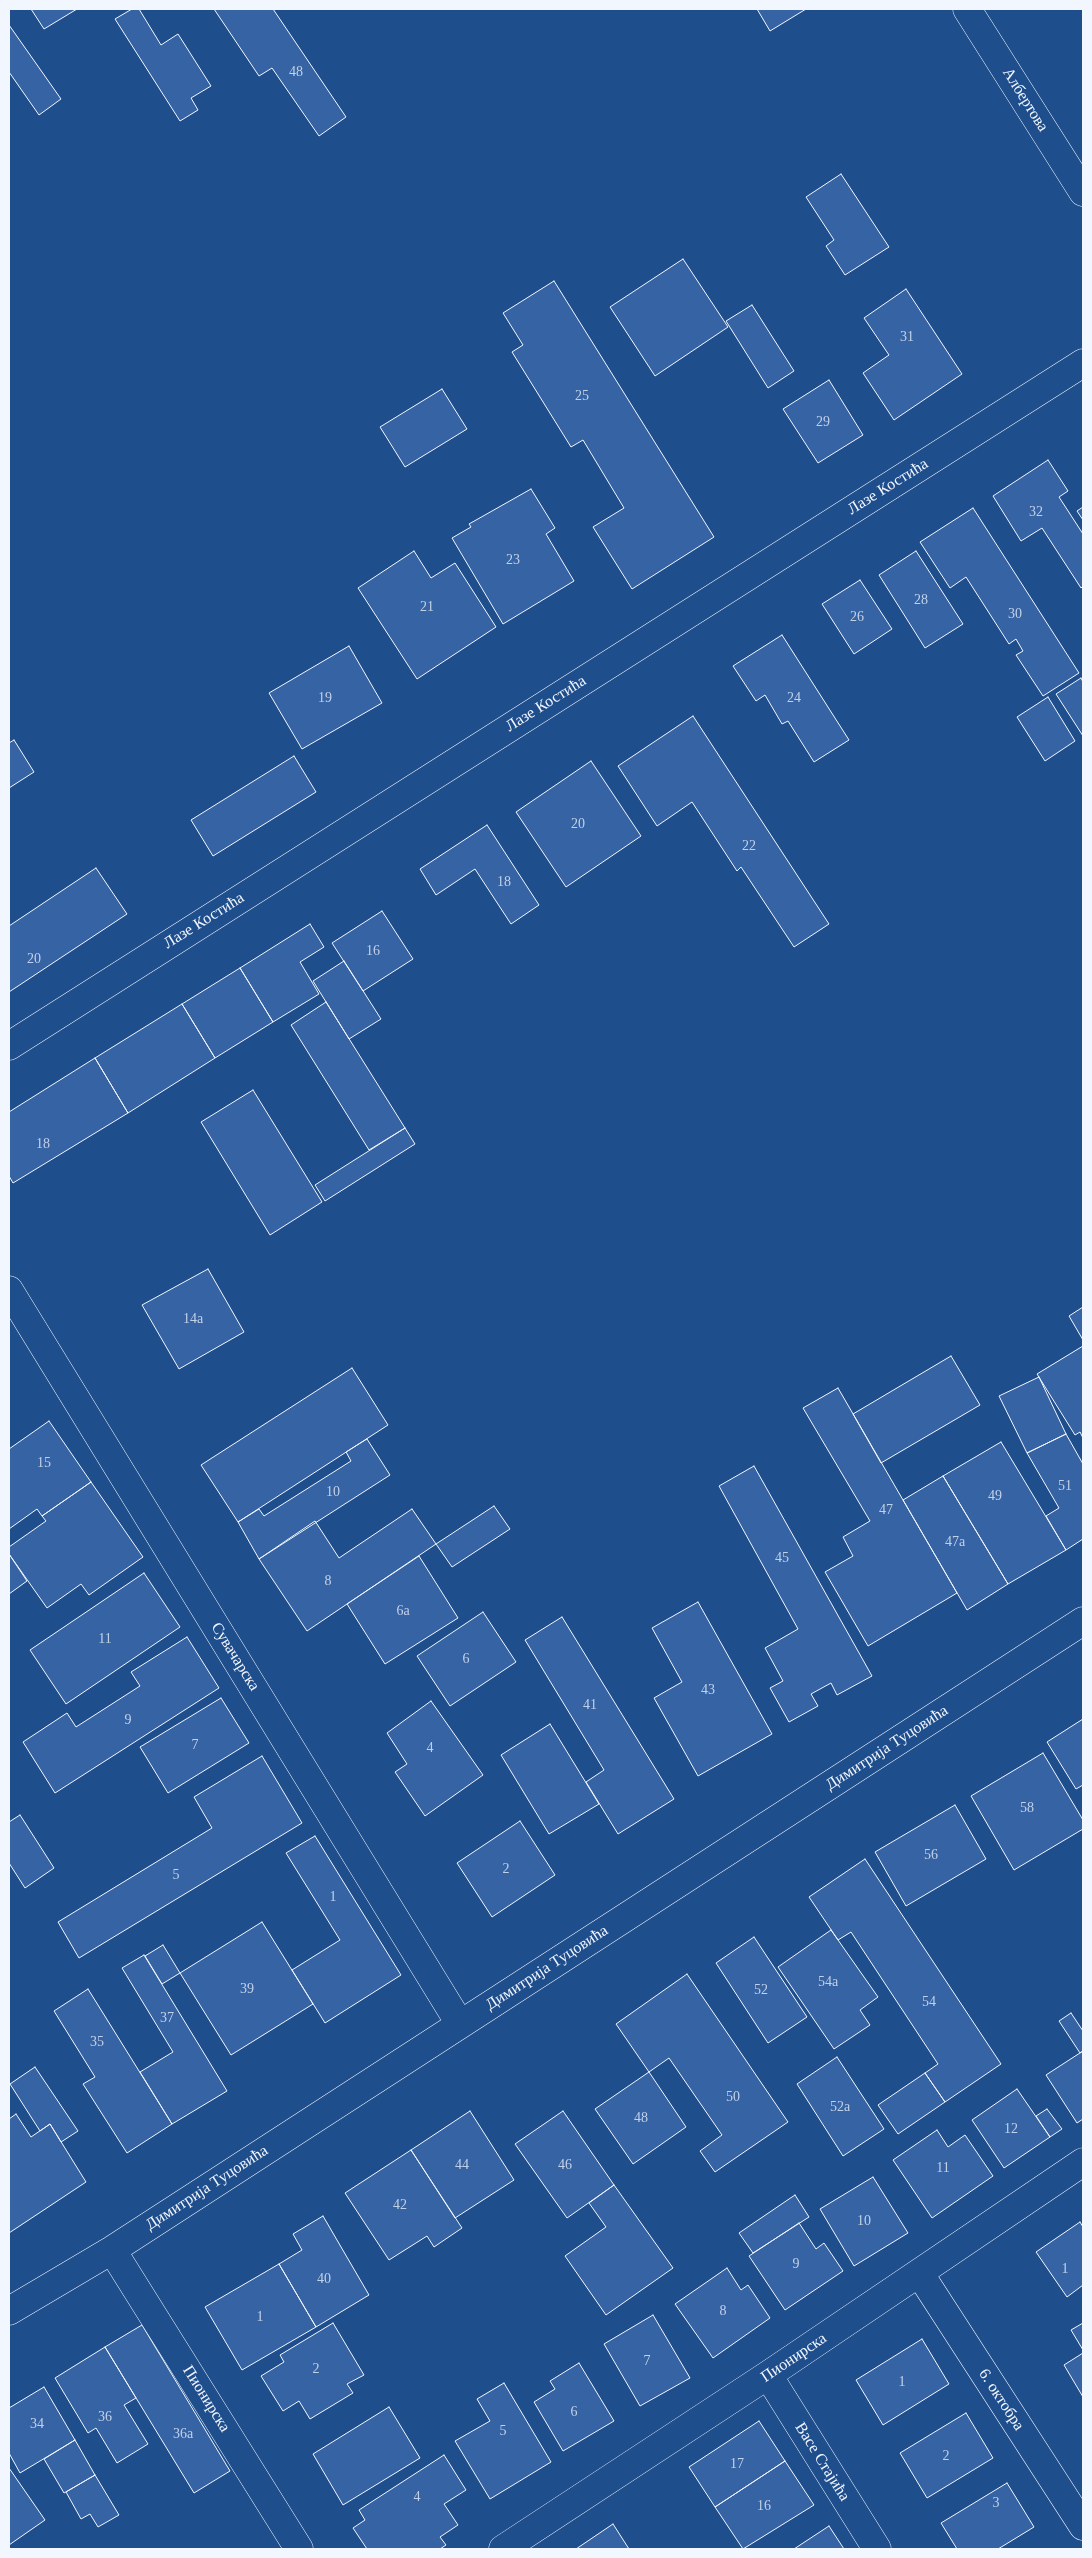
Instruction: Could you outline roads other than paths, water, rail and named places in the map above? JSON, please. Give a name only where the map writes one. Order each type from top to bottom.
[{"type":"street","name":"Албертова","points":[[967,9],[1083,192]]},
{"type":"street","name":"Лазе Костића","points":[[9,1046],[1083,362]]},
{"type":"street","name":"Сувачарска","points":[[9,1290],[460,2024]]},
{"type":"street","name":"Димитрија Туцовића","points":[[9,2311],[112,2250],[1083,1621]]},
{"type":"street","name":"Пионирска","points":[[503,2549],[920,2274],[1083,2162]]},
{"type":"street","name":"Пионирска","points":[[112,2250],[299,2549]]},
{"type":"street","name":"6. октобра","points":[[920,2274],[1083,2526]]},
{"type":"street","name":"Васе Стајића","points":[[768,2375],[877,2549]]}]
